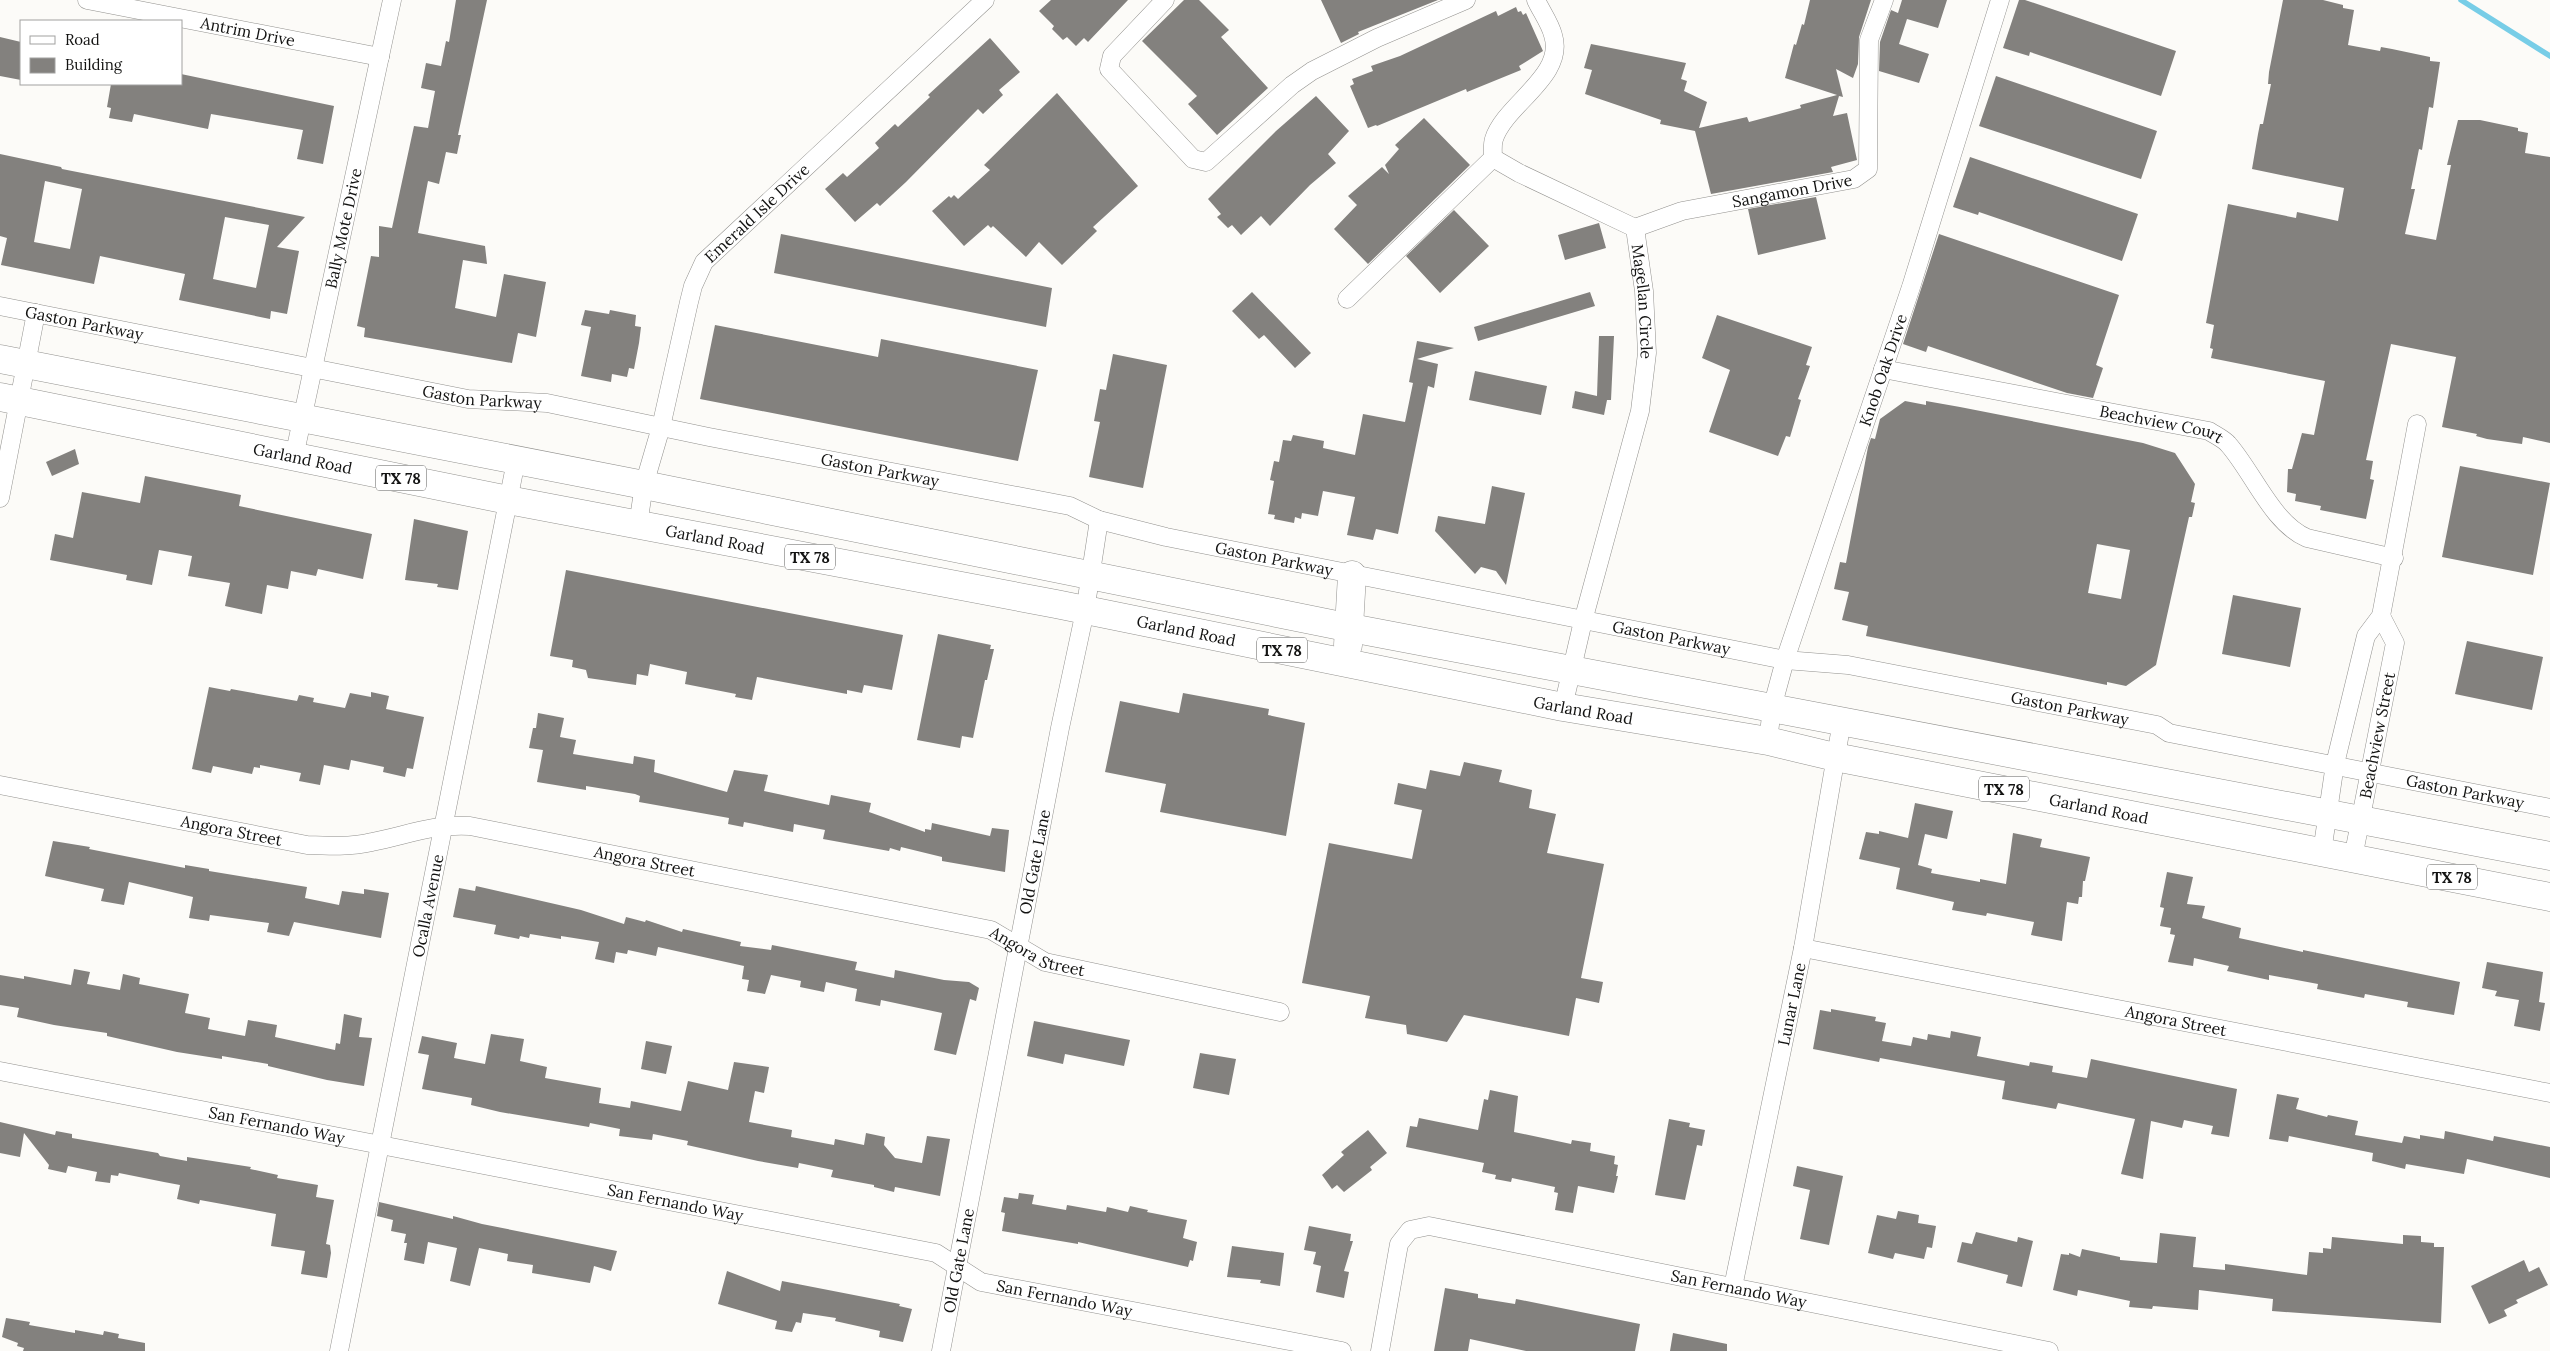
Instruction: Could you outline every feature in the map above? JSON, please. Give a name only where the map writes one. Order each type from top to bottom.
[{"type":"main road","name":"TX 78","points":[[0,360],[644,485],[1351,628],[1572,668],[1772,708],[2361,818],[2550,856]]},
{"type":"main road","name":"Garland Road","points":[[9,398],[508,500],[1085,611],[1563,707],[1768,741],[1835,757],[2550,897]]},
{"type":"main road","points":[[1346,664],[1351,628],[1352,574]]},
{"type":"street","name":"Antrim Drive","points":[[87,0],[380,57]]},
{"type":"street","name":"Bally Mote Drive","points":[[294,457],[392,0]]},
{"type":"street","name":"Emerald Isle Drive","points":[[638,525],[644,485],[661,427],[688,302],[704,262],[985,0]]},
{"type":"street","points":[[1165,0],[1112,56],[1109,69],[1193,159],[1206,162],[1292,85],[1312,71],[1377,38],[1466,0]]},
{"type":"street","points":[[1347,299],[1493,158],[1493,140],[1502,122],[1545,75],[1553,56],[1554,36],[1536,0]]},
{"type":"street","name":"Sangamon Drive","points":[[1635,228],[1682,211],[1854,179],[1868,169],[1869,40],[1884,0]]},
{"type":"street","name":"Knob Oak Drive","points":[[1768,741],[1772,708],[1784,660],[1883,369],[2000,0]]},
{"type":"street","name":"Magellan Circle","points":[[1493,158],[1527,177],[1635,228],[1644,291],[1647,354],[1640,411],[1583,621],[1563,707]]},
{"type":"street","name":"Gaston Parkway","points":[[0,306],[468,400],[547,403],[661,427],[1070,506],[1099,520],[1166,537],[1453,592],[1583,621],[1784,660],[1848,665],[2157,725],[2169,732],[2550,808]]},
{"type":"street","points":[[0,498],[9,398],[27,365],[36,313]]},
{"type":"street","name":"Beachview Court","points":[[1883,369],[2209,432],[2227,442],[2284,521],[2295,533],[2307,538],[2394,558]]},
{"type":"street","name":"Beachview Street","points":[[2322,852],[2335,764],[2366,636],[2381,616],[2394,558],[2417,424]]},
{"type":"street","name":"Ocalla Avenue","points":[[339,1351],[516,461]]},
{"type":"street","name":"Old Gate Lane","points":[[941,1351],[1020,948],[1060,728],[1085,611],[1099,520]]},
{"type":"street","name":"Beachview Street","points":[[2354,858],[2395,643],[2381,616]]},
{"type":"street","name":"Lunar Lane","points":[[1733,1287],[1803,948],[1842,721]]},
{"type":"street","name":"Angora Street","points":[[0,786],[308,845],[339,847],[372,843],[445,825],[470,826],[991,930],[1045,962],[1280,1012]]},
{"type":"street","name":"Angora Street","points":[[1803,948],[2550,1093]]},
{"type":"street","name":"San Fernando Way","points":[[0,1071],[381,1147],[936,1253],[981,1282],[1342,1351]]},
{"type":"street","name":"San Fernando Way","points":[[1380,1351],[1399,1244],[1410,1230],[1429,1226],[2048,1351]]},
{"type":"building","points":[[456,0],[487,0],[458,135],[461,135],[457,154],[446,152],[439,184],[428,181],[418,233],[485,246],[487,264],[463,260],[455,308],[496,317],[504,274],[546,282],[536,337],[518,333],[512,363],[364,337],[365,328],[357,326],[371,256],[379,257],[379,226],[392,228],[414,126],[428,128],[435,91],[421,88],[426,63],[441,66],[446,41],[449,42]]},
{"type":"building","points":[[1051,0],[1128,0],[1088,42],[1084,38],[1076,46],[1067,37],[1063,40],[1052,29],[1054,26],[1039,11]]},
{"type":"building","points":[[1184,0],[1199,0],[1229,30],[1221,37],[1268,88],[1217,135],[1188,104],[1197,96],[1142,41]]},
{"type":"building","points":[[1321,0],[1438,0],[1358,32],[1359,34],[1341,43]]},
{"type":"building","points":[[1810,0],[1871,0],[1859,37],[1858,64],[1853,78],[1836,69],[1843,97],[1839,96],[1833,116],[1847,113],[1857,160],[1831,167],[1833,172],[1711,194],[1695,131],[1660,124],[1661,120],[1585,94],[1592,70],[1584,68],[1591,44],[1686,63],[1681,79],[1687,81],[1684,91],[1707,102],[1699,128],[1747,117],[1749,122],[1801,108],[1800,105],[1837,95],[1785,78],[1794,44],[1796,45],[1802,24],[1804,25]]},
{"type":"building","points":[[1902,0],[1947,0],[1938,28],[1907,19],[1899,44],[1929,54],[1919,83],[1879,71],[1880,42],[1891,10],[1898,13]]},
{"type":"building","points":[[2019,0],[2025,0],[2176,51],[2161,96],[2030,52],[2029,56],[2003,48]]},
{"type":"building","points":[[2283,0],[2323,0],[2354,10],[2348,45],[2380,51],[2381,47],[2392,49],[2430,57],[2430,61],[2440,62],[2433,108],[2429,107],[2422,150],[2419,149],[2411,189],[2415,189],[2405,234],[2436,240],[2451,165],[2447,165],[2458,120],[2480,120],[2518,128],[2518,131],[2528,133],[2525,153],[2550,157],[2550,443],[2523,437],[2522,444],[2487,439],[2476,436],[2477,434],[2442,427],[2456,357],[2391,344],[2366,460],[2373,461],[2370,479],[2374,480],[2366,519],[2320,510],[2321,506],[2295,501],[2296,494],[2287,492],[2288,469],[2292,469],[2302,433],[2314,435],[2325,381],[2211,358],[2213,349],[2210,348],[2214,325],[2206,323],[2228,204],[2296,218],[2297,212],[2338,221],[2344,188],[2252,169],[2260,124],[2263,124],[2271,84],[2268,84],[2269,72]]},
{"type":"building","points":[[1516,7],[1518,12],[1521,11],[1523,15],[1526,13],[1543,51],[1519,66],[1521,70],[1467,92],[1466,89],[1368,128],[1350,86],[1354,84],[1352,79],[1373,71],[1371,66],[1400,56],[1496,11],[1498,16]]},
{"type":"building","points":[[0,37],[20,42],[20,80],[0,76]]},
{"type":"building","points":[[990,38],[1020,72],[999,90],[1003,95],[983,114],[978,109],[880,206],[877,203],[855,222],[825,189],[843,173],[847,177],[879,148],[875,143],[895,124],[898,127],[930,97],[928,95]]},
{"type":"building","points":[[182,74],[334,106],[323,164],[297,159],[303,130],[211,114],[208,129],[134,114],[132,122],[109,118],[111,108],[107,107],[111,85],[182,85]]},
{"type":"building","points":[[1996,76],[2157,131],[2141,179],[1979,126]]},
{"type":"building","points":[[1057,93],[1138,186],[1093,227],[1097,231],[1062,265],[1039,242],[1026,257],[993,226],[991,228],[988,225],[964,246],[932,211],[949,196],[951,198],[954,195],[958,199],[990,170],[984,165]]},
{"type":"building","points":[[1316,96],[1349,131],[1328,154],[1336,163],[1310,185],[1270,226],[1261,216],[1241,235],[1232,225],[1228,228],[1217,217],[1221,214],[1208,199],[1276,131]]},
{"type":"building","points":[[1424,118],[1470,165],[1368,264],[1334,229],[1357,205],[1348,196],[1382,167],[1389,174],[1385,165],[1399,149],[1395,145]]},
{"type":"building","points":[[0,154],[61,167],[62,169],[305,217],[277,247],[299,251],[287,314],[271,311],[270,319],[179,300],[185,274],[100,256],[94,284],[1,265],[7,238],[0,236]],"holes":[[[45,181],[82,189],[70,249],[34,242]],[[225,217],[269,225],[256,288],[213,279]]]},
{"type":"building","points":[[1970,157],[2138,214],[2122,261],[1979,212],[1978,215],[1953,207]]},
{"type":"building","points":[[1816,197],[1826,239],[1758,255],[1748,209]]},
{"type":"building","points":[[1454,210],[1489,246],[1440,293],[1406,256]]},
{"type":"building","points":[[1599,223],[1606,248],[1565,260],[1558,235]]},
{"type":"building","points":[[781,234],[1052,288],[1046,327],[774,273]]},
{"type":"building","points":[[1939,234],[2119,295],[2096,365],[2103,368],[2093,398],[2067,393],[1928,346],[1926,352],[1903,344]]},
{"type":"building","points":[[1252,292],[1311,353],[1295,368],[1264,335],[1259,339],[1232,311]]},
{"type":"building","points":[[1590,292],[1595,306],[1478,341],[1474,327]]},
{"type":"building","points":[[585,310],[609,314],[610,310],[636,315],[635,326],[641,327],[639,343],[634,369],[629,368],[627,377],[612,374],[611,382],[581,376],[591,327],[581,325]]},
{"type":"building","points":[[1717,315],[1812,347],[1806,365],[1810,366],[1798,399],[1801,400],[1790,437],[1786,436],[1778,456],[1709,432],[1730,370],[1702,358]]},
{"type":"building","points":[[715,325],[878,357],[881,339],[1038,370],[1018,461],[700,399]]},
{"type":"building","points":[[1599,336],[1614,336],[1611,400],[1607,400],[1604,415],[1572,408],[1575,391],[1597,396]]},
{"type":"building","points":[[1417,341],[1454,348],[1417,359],[1438,364],[1434,388],[1428,386],[1398,534],[1376,529],[1373,540],[1347,535],[1355,497],[1323,491],[1318,516],[1302,513],[1301,519],[1295,517],[1294,523],[1274,519],[1275,515],[1268,514],[1274,481],[1270,480],[1274,461],[1279,462],[1283,440],[1291,441],[1293,435],[1324,441],[1323,448],[1355,455],[1363,414],[1405,422],[1413,383],[1409,382]]},
{"type":"building","points":[[1113,354],[1167,365],[1143,488],[1089,477],[1100,422],[1094,421],[1100,389],[1106,390]]},
{"type":"building","points":[[1475,371],[1547,386],[1541,415],[1469,400]]},
{"type":"building","points":[[1905,401],[1926,405],[1926,401],[2143,443],[2175,453],[2195,484],[2191,502],[2195,503],[2192,517],[2189,517],[2156,665],[2126,686],[2107,682],[2107,685],[1866,636],[1868,626],[1842,620],[1849,592],[1834,589],[1840,562],[1846,563],[1868,447],[1871,438],[1875,439],[1880,419]],"holes":[[[2097,544],[2130,550],[2121,599],[2088,593]]]},
{"type":"building","points":[[75,449],[79,464],[52,476],[46,462]]},
{"type":"building","points":[[2460,466],[2550,483],[2533,575],[2442,557]]},
{"type":"building","points":[[145,476],[241,495],[239,506],[372,534],[363,579],[318,569],[316,576],[291,571],[288,589],[267,585],[262,614],[225,606],[230,583],[188,576],[192,556],[159,550],[152,585],[126,580],[127,575],[50,560],[55,534],[73,538],[82,492],[140,503]]},
{"type":"building","points":[[1492,486],[1525,493],[1506,585],[1496,571],[1481,567],[1475,574],[1435,531],[1438,516],[1485,524]]},
{"type":"building","points":[[414,519],[468,531],[458,590],[437,587],[438,584],[405,580]]},
{"type":"building","points":[[566,570],[903,635],[892,690],[864,685],[862,693],[847,690],[847,694],[757,677],[752,700],[735,697],[736,694],[685,684],[687,672],[650,664],[648,676],[637,674],[636,685],[588,678],[586,670],[572,667],[573,660],[550,656]]},
{"type":"building","points":[[2233,595],[2301,608],[2290,667],[2222,654]]},
{"type":"building","points":[[938,634],[991,645],[990,649],[994,649],[987,680],[985,680],[973,738],[962,736],[960,748],[917,740]]},
{"type":"building","points":[[2467,641],[2543,657],[2532,710],[2455,694]]},
{"type":"building","points":[[209,687],[297,701],[299,695],[314,698],[313,702],[345,708],[350,693],[371,697],[371,692],[389,696],[386,709],[424,717],[413,769],[407,768],[405,777],[383,772],[384,767],[351,760],[349,770],[324,765],[320,785],[299,781],[301,773],[260,765],[260,768],[254,767],[252,774],[213,766],[211,773],[192,769]]},
{"type":"building","points":[[1183,693],[1269,709],[1268,715],[1305,723],[1286,836],[1160,812],[1166,784],[1105,772],[1120,701],[1179,713]]},
{"type":"building","points":[[538,713],[564,718],[560,737],[576,740],[573,754],[633,764],[634,756],[655,760],[654,772],[727,792],[734,770],[768,775],[764,791],[829,805],[831,795],[871,803],[869,812],[925,832],[925,829],[931,830],[932,823],[990,836],[992,828],[1009,830],[1005,872],[942,861],[942,857],[901,847],[900,851],[890,848],[889,851],[823,839],[825,830],[794,824],[793,832],[744,822],[743,827],[728,824],[729,818],[639,802],[640,796],[635,794],[586,786],[586,790],[537,782],[543,750],[529,748],[533,728],[536,728]]},
{"type":"building","points":[[1464,762],[1502,770],[1499,782],[1532,790],[1529,808],[1556,814],[1547,853],[1604,864],[1581,978],[1603,982],[1599,1003],[1576,998],[1569,1036],[1464,1015],[1447,1042],[1407,1034],[1406,1025],[1365,1018],[1370,996],[1302,983],[1329,843],[1412,859],[1422,810],[1394,804],[1398,783],[1426,789],[1430,770],[1460,776]]},
{"type":"building","points":[[1915,803],[1953,811],[1947,839],[1925,834],[1918,865],[1932,869],[1931,873],[1980,882],[1980,879],[2006,884],[2013,833],[2042,839],[2040,847],[2090,857],[2085,881],[2083,881],[2082,897],[2079,897],[2078,904],[2067,902],[2062,941],[2031,935],[2034,922],[1987,913],[1986,916],[1952,910],[1954,902],[1896,889],[1900,868],[1859,859],[1866,832],[1879,834],[1879,831],[1908,838]]},
{"type":"building","points":[[53,841],[90,847],[89,849],[185,868],[185,865],[209,869],[209,871],[307,887],[305,898],[339,905],[342,891],[364,894],[364,889],[389,893],[381,938],[294,922],[289,936],[267,932],[269,923],[210,915],[209,921],[189,918],[193,897],[129,882],[124,905],[101,901],[104,889],[45,876]]},
{"type":"building","points":[[2167,872],[2193,877],[2187,904],[2205,906],[2202,918],[2241,928],[2239,938],[2460,982],[2454,1015],[2407,1007],[2408,1002],[2365,994],[2364,998],[2317,989],[2318,984],[2269,975],[2269,980],[2227,971],[2229,966],[2194,958],[2193,966],[2168,962],[2175,935],[2170,934],[2171,928],[2160,926],[2164,908],[2160,907]]},
{"type":"building","points":[[476,886],[581,910],[624,924],[626,917],[645,922],[646,920],[682,932],[683,929],[741,942],[740,946],[771,950],[772,945],[857,962],[855,970],[894,978],[895,970],[944,980],[969,982],[979,988],[976,1001],[970,999],[956,1055],[934,1050],[942,1013],[881,1000],[880,1006],[855,1001],[857,989],[826,982],[824,992],[800,987],[801,981],[771,975],[765,994],[747,991],[749,980],[742,979],[744,966],[658,947],[656,956],[628,950],[627,954],[616,952],[614,963],[595,959],[599,942],[561,936],[561,939],[530,934],[529,938],[520,936],[519,939],[494,934],[496,925],[453,917],[459,888],[475,891]]},
{"type":"building","points":[[2487,962],[2543,972],[2539,1002],[2545,1003],[2540,1031],[2514,1026],[2519,1000],[2495,996],[2497,991],[2482,988]]},
{"type":"building","points":[[74,969],[90,972],[87,984],[120,990],[123,974],[140,978],[139,984],[189,994],[185,1013],[210,1018],[208,1029],[245,1036],[248,1020],[277,1025],[275,1037],[335,1050],[336,1043],[340,1044],[344,1014],[362,1018],[359,1037],[372,1038],[364,1086],[327,1080],[268,1066],[268,1064],[222,1056],[222,1059],[177,1052],[107,1036],[107,1033],[17,1017],[19,1008],[0,1005],[0,975],[24,979],[24,976],[71,985]]},
{"type":"building","points":[[1831,1009],[1876,1017],[1875,1021],[1886,1023],[1882,1041],[1911,1046],[1913,1037],[1927,1040],[1928,1034],[1950,1038],[1951,1031],[1981,1037],[1977,1056],[2029,1066],[2030,1062],[2053,1066],[2052,1072],[2087,1078],[2091,1059],[2237,1089],[2229,1137],[2211,1134],[2213,1126],[2184,1120],[2182,1128],[2151,1121],[2143,1179],[2121,1174],[2135,1119],[2058,1103],[2056,1109],[2002,1099],[2005,1081],[1880,1058],[1879,1062],[1813,1049],[1820,1010],[1831,1012]]},
{"type":"building","points":[[1034,1021],[1130,1040],[1124,1066],[1065,1054],[1063,1064],[1027,1056]]},
{"type":"building","points":[[491,1034],[524,1039],[520,1061],[547,1067],[545,1078],[601,1088],[599,1103],[630,1108],[631,1101],[681,1111],[688,1081],[728,1090],[734,1062],[769,1067],[764,1093],[755,1091],[749,1122],[792,1130],[791,1137],[834,1145],[835,1139],[864,1145],[866,1133],[885,1137],[884,1145],[895,1158],[922,1163],[927,1136],[950,1139],[940,1196],[895,1187],[894,1192],[874,1187],[874,1185],[831,1177],[833,1170],[799,1163],[798,1168],[758,1161],[687,1145],[688,1141],[653,1134],[652,1140],[619,1136],[620,1129],[590,1123],[589,1127],[500,1112],[471,1105],[472,1098],[422,1089],[429,1055],[418,1053],[422,1036],[457,1043],[454,1058],[485,1064]]},
{"type":"building","points":[[646,1041],[672,1046],[666,1074],[641,1069]]},
{"type":"building","points":[[1200,1053],[1236,1059],[1229,1095],[1193,1088]]},
{"type":"building","points":[[1490,1090],[1518,1096],[1514,1132],[1571,1144],[1572,1140],[1591,1143],[1590,1151],[1615,1156],[1614,1164],[1618,1165],[1616,1176],[1618,1176],[1614,1193],[1578,1186],[1573,1213],[1555,1210],[1558,1193],[1554,1192],[1555,1187],[1512,1178],[1511,1182],[1495,1179],[1496,1175],[1482,1172],[1484,1163],[1406,1147],[1410,1126],[1417,1127],[1419,1118],[1478,1130],[1484,1099],[1488,1100]]},
{"type":"building","points":[[2277,1094],[2299,1098],[2296,1109],[2327,1117],[2328,1115],[2358,1121],[2355,1135],[2402,1143],[2404,1136],[2420,1139],[2420,1135],[2444,1139],[2445,1131],[2493,1141],[2494,1136],[2550,1147],[2550,1178],[2467,1159],[2464,1174],[2406,1164],[2405,1169],[2372,1161],[2373,1153],[2289,1136],[2288,1142],[2269,1139]]},
{"type":"building","points":[[1669,1119],[1690,1123],[1689,1127],[1705,1130],[1702,1146],[1697,1145],[1685,1200],[1655,1195]]},
{"type":"building","points":[[0,1122],[55,1135],[56,1131],[72,1134],[72,1138],[158,1153],[160,1156],[187,1161],[187,1157],[251,1167],[250,1169],[278,1175],[277,1178],[318,1185],[316,1197],[334,1200],[326,1244],[330,1245],[331,1253],[327,1278],[301,1274],[305,1251],[271,1246],[276,1214],[200,1200],[199,1204],[177,1199],[180,1185],[119,1173],[118,1176],[111,1175],[110,1183],[95,1181],[97,1172],[68,1166],[66,1173],[48,1169],[49,1165],[24,1133],[20,1157],[0,1153]]},
{"type":"building","points":[[1368,1130],[1387,1153],[1370,1167],[1372,1170],[1344,1192],[1337,1185],[1332,1189],[1322,1175],[1344,1155],[1341,1152]]},
{"type":"building","points":[[1797,1166],[1843,1176],[1829,1245],[1800,1239],[1810,1190],[1793,1186]]},
{"type":"building","points":[[1019,1193],[1034,1195],[1032,1204],[1066,1210],[1067,1205],[1106,1212],[1107,1207],[1128,1212],[1130,1206],[1148,1210],[1147,1212],[1187,1220],[1183,1238],[1197,1242],[1193,1261],[1190,1260],[1188,1267],[1078,1242],[1078,1244],[1002,1231],[1005,1213],[1001,1212],[1004,1197],[1018,1199]]},
{"type":"building","points":[[379,1202],[453,1219],[453,1216],[482,1224],[617,1251],[611,1271],[594,1266],[590,1283],[532,1273],[533,1265],[507,1261],[508,1254],[479,1248],[470,1286],[450,1281],[457,1248],[428,1242],[424,1264],[404,1260],[407,1243],[404,1243],[406,1234],[391,1231],[393,1220],[377,1216]]},
{"type":"building","points":[[1898,1211],[1919,1215],[1918,1223],[1936,1226],[1932,1248],[1927,1247],[1924,1259],[1895,1253],[1893,1259],[1868,1253],[1877,1215],[1896,1219]]},
{"type":"building","points":[[1309,1226],[1351,1234],[1350,1241],[1353,1241],[1344,1271],[1349,1272],[1344,1298],[1316,1292],[1321,1266],[1313,1264],[1316,1252],[1304,1250]]},
{"type":"building","points":[[1976,1232],[2017,1242],[2018,1237],[2033,1241],[2022,1287],[2006,1283],[2008,1275],[1957,1262],[1962,1242],[1972,1244]]},
{"type":"building","points":[[2160,1233],[2196,1237],[2193,1267],[2225,1270],[2225,1264],[2307,1275],[2309,1252],[2323,1253],[2323,1248],[2331,1249],[2332,1237],[2403,1244],[2403,1235],[2421,1236],[2421,1242],[2434,1243],[2434,1247],[2444,1247],[2441,1323],[2272,1311],[2273,1299],[2199,1290],[2198,1310],[2153,1306],[2152,1309],[2129,1307],[2130,1301],[2078,1290],[2077,1296],[2053,1290],[2061,1254],[2069,1255],[2069,1253],[2080,1257],[2082,1249],[2120,1257],[2120,1260],[2157,1263]]},
{"type":"building","points":[[1232,1246],[1284,1253],[1280,1286],[1260,1283],[1261,1280],[1227,1277]]},
{"type":"building","points":[[2524,1260],[2529,1272],[2539,1267],[2548,1285],[2516,1300],[2518,1303],[2504,1310],[2507,1316],[2489,1324],[2471,1286]]},
{"type":"building","points":[[727,1271],[780,1291],[782,1281],[900,1304],[899,1306],[912,1309],[903,1342],[879,1337],[880,1331],[835,1321],[836,1318],[803,1313],[801,1323],[796,1322],[792,1332],[775,1329],[777,1321],[718,1304]]},
{"type":"building","points":[[1445,1288],[1478,1294],[1478,1298],[1515,1304],[1516,1299],[1640,1324],[1635,1351],[1526,1351],[1470,1339],[1468,1351],[1434,1351]]},
{"type":"building","points":[[6,1318],[30,1322],[29,1325],[75,1333],[75,1330],[103,1335],[104,1331],[119,1334],[118,1338],[145,1343],[145,1351],[23,1351],[24,1348],[17,1346],[18,1343],[2,1337]]},
{"type":"building","points":[[1673,1333],[1727,1344],[1727,1351],[1670,1351]]},
{"type":"waterway","points":[[2461,0],[2550,56]]}]
